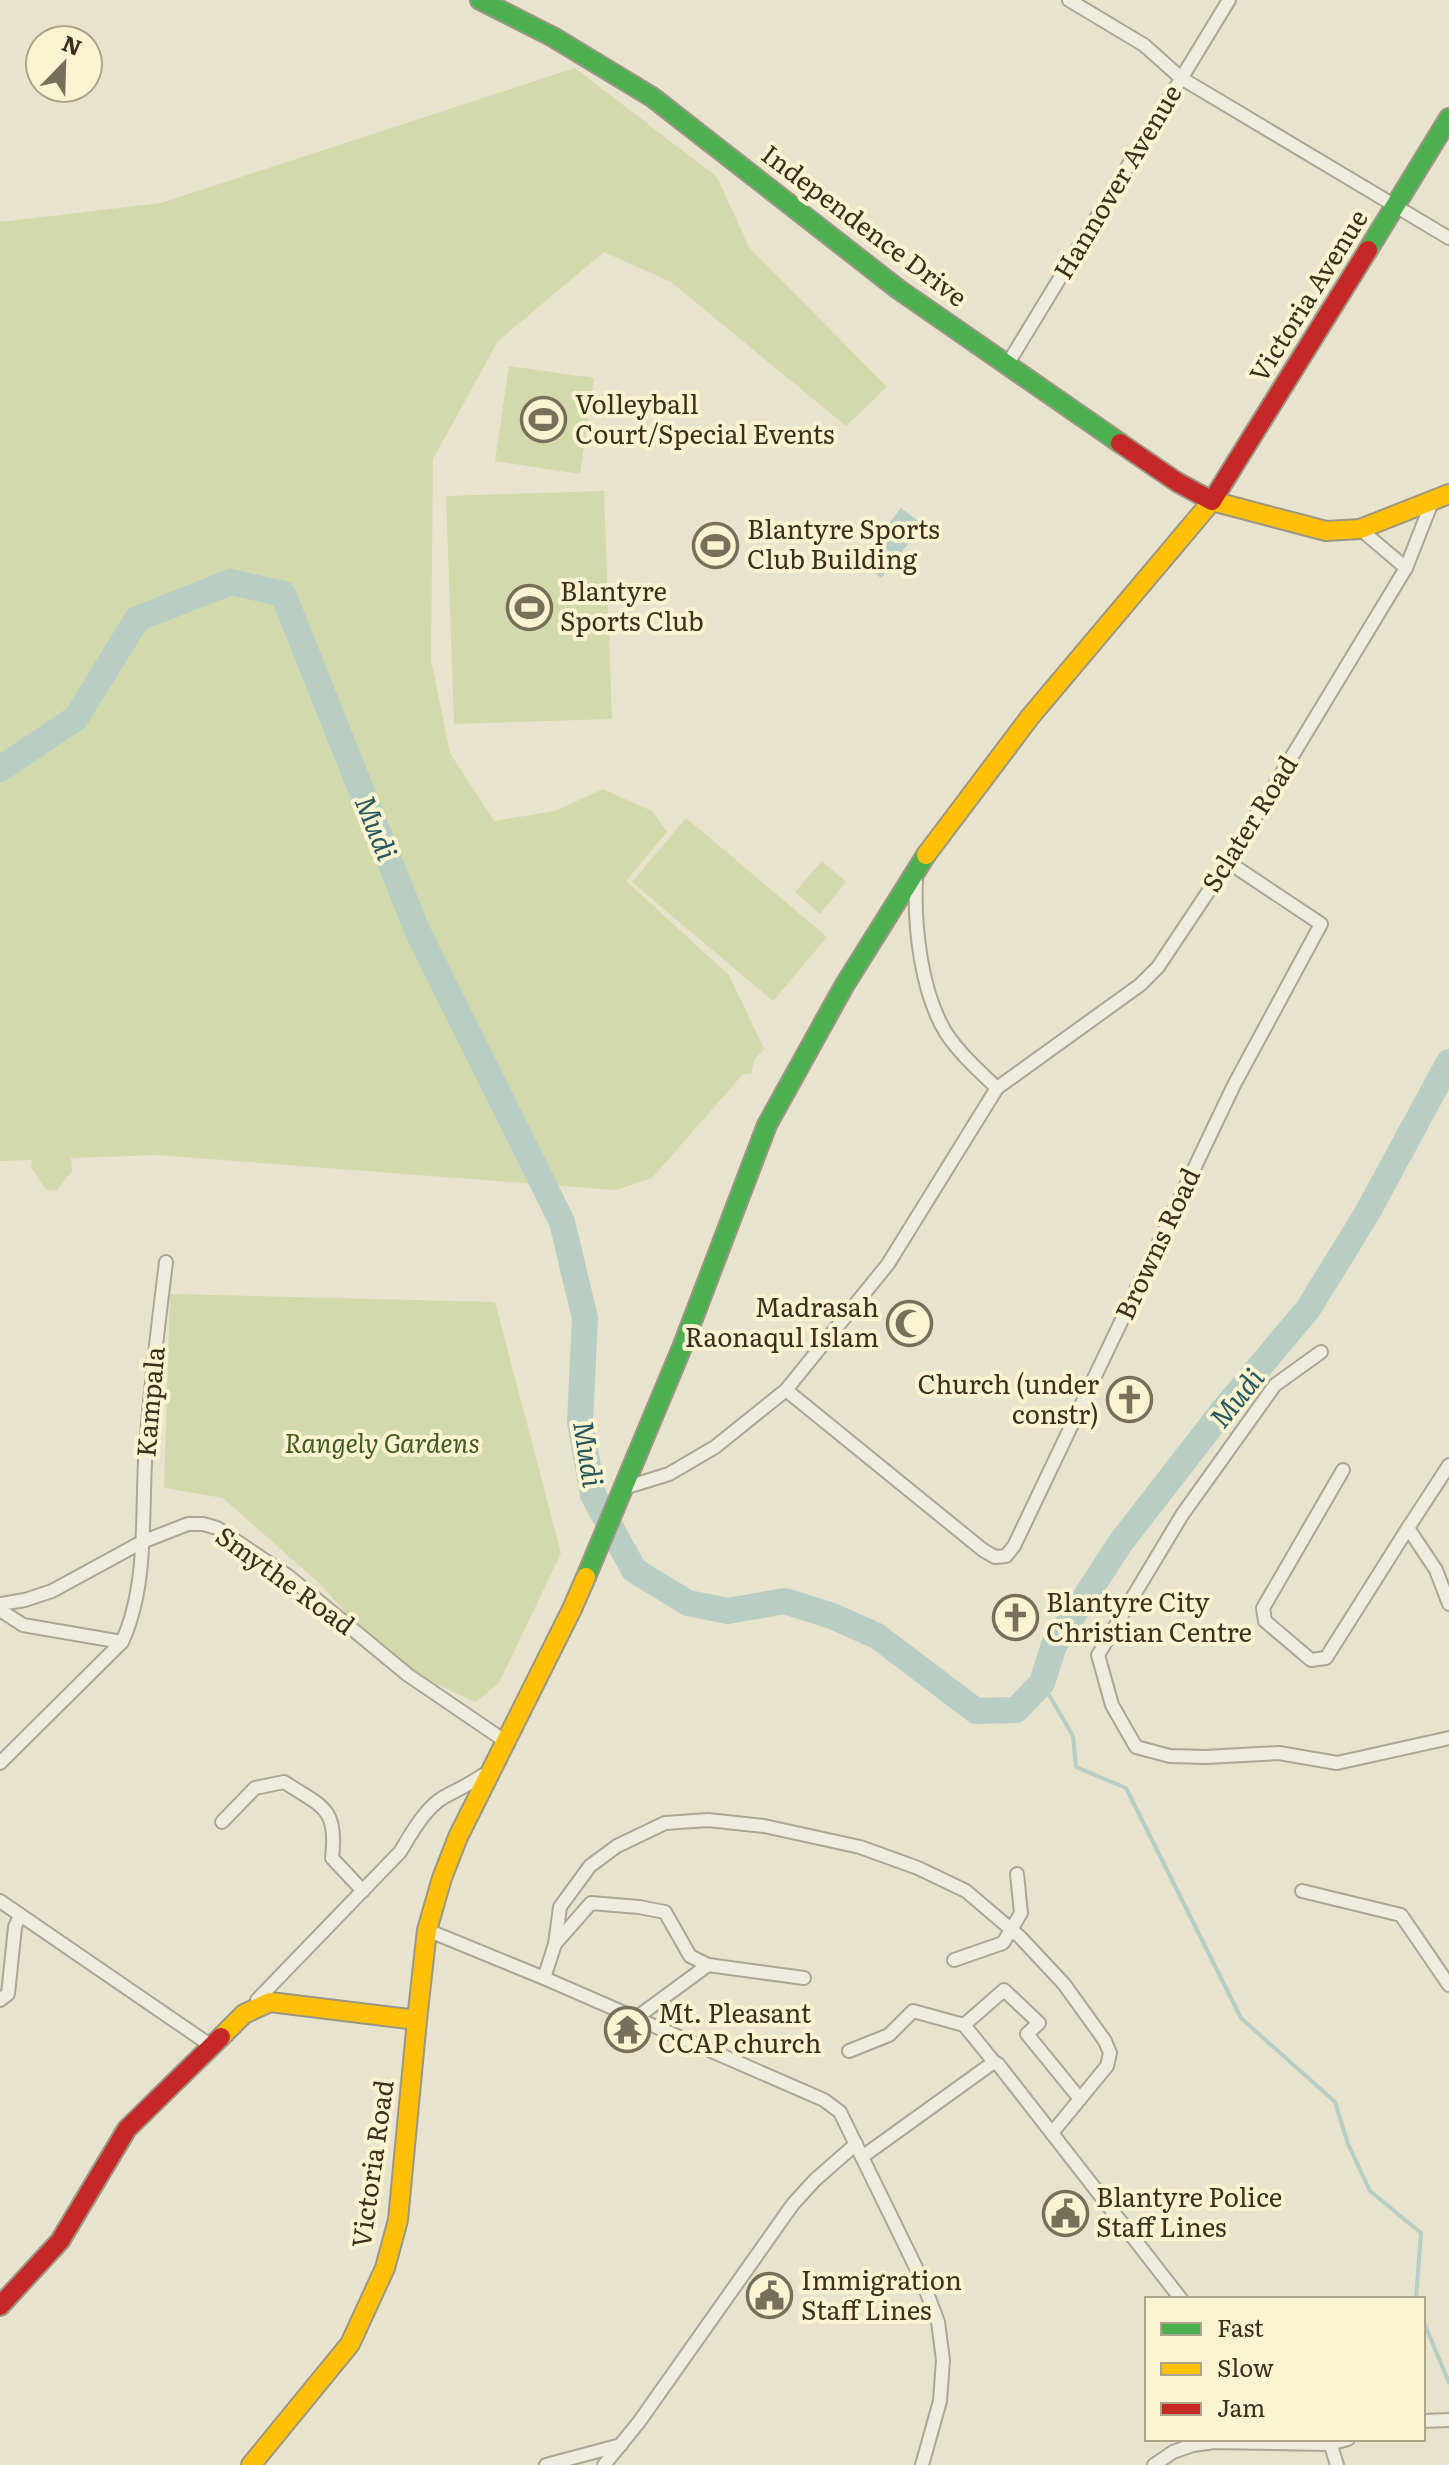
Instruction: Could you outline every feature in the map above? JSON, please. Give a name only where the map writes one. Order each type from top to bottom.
[{"type":"main road","name":"Independence Drive","points":[[480,0],[553,37],[652,97],[898,289],[1177,482],[1212,501],[1326,531],[1360,529],[1443,498]]},
{"type":"main road","name":"Victoria Avenue","points":[[624,1488],[683,1345],[767,1125],[844,986],[935,841],[1030,717],[1212,501],[1449,118]]},
{"type":"main road","name":"Victoria Road","points":[[251,2465],[350,2344],[385,2268],[398,2220],[427,1930],[442,1878],[489,1772],[572,1609],[624,1488]]},
{"type":"main road","points":[[0,2306],[60,2241],[127,2129],[244,2014],[270,2002],[417,2020]]},
{"type":"street","points":[[1069,0],[1144,45],[1181,78],[1449,238]]},
{"type":"street","name":"Hannover Avenue","points":[[1007,365],[1229,0]]},
{"type":"street","name":"Sclater Road","points":[[997,1088],[1140,985],[1158,967],[1228,862],[1406,568],[1443,498]]},
{"type":"street","points":[[1360,529],[1406,568]]},
{"type":"street","name":"Browns Road","points":[[786,1390],[983,1550],[995,1557],[1006,1556],[1032,1514],[1234,1085],[1321,924],[1228,862]]},
{"type":"street","points":[[624,1488],[669,1474],[715,1447],[786,1390],[888,1264],[997,1088],[975,1068],[945,1032],[935,1007],[921,957],[915,903],[916,872]]},
{"type":"street","name":"Kampala","points":[[122,1642],[134,1610],[142,1542],[149,1408],[166,1262]]},
{"type":"street","points":[[1321,1352],[1275,1385],[1182,1515],[1098,1655],[1112,1705],[1136,1747],[1170,1756],[1279,1753],[1337,1763],[1449,1738]]},
{"type":"street","points":[[1343,1470],[1263,1608],[1265,1621],[1311,1660],[1326,1658],[1449,1465]]},
{"type":"street","name":"Smythe Road","points":[[0,1604],[52,1591],[142,1542],[188,1524],[203,1524],[217,1528],[288,1576],[408,1675],[505,1741]]},
{"type":"street","points":[[1408,1528],[1436,1570],[1449,1604]]},
{"type":"street","points":[[0,1610],[23,1625],[122,1642]]},
{"type":"street","points":[[0,1763],[122,1642]]},
{"type":"street","points":[[244,2014],[400,1852],[412,1831],[442,1798],[489,1772]]},
{"type":"street","points":[[222,1822],[255,1788],[284,1782],[316,1802],[332,1818],[335,1834],[332,1858],[363,1891]]},
{"type":"street","points":[[544,1978],[555,1944],[560,1907],[590,1866],[617,1846],[665,1823],[708,1820],[764,1826],[874,1852],[918,1868],[966,1891],[1011,1930],[1064,1984],[1105,2041],[1110,2053],[1107,2066],[1052,2133]]},
{"type":"street","points":[[954,1960],[1003,1943],[1021,1913],[1017,1874]]},
{"type":"street","points":[[1302,1891],[1401,1915],[1449,1985]]},
{"type":"street","points":[[0,1901],[210,2045]]},
{"type":"street","points":[[555,1944],[591,1903],[639,1907],[665,1912],[690,1956],[708,1965],[804,1978]]},
{"type":"street","points":[[0,2000],[8,1994],[15,1927],[20,1915]]},
{"type":"street","points":[[427,1930],[824,2100],[840,2112],[922,2280],[938,2322],[943,2360],[940,2401],[922,2465]]},
{"type":"street","points":[[636,2018],[708,1965]]},
{"type":"street","points":[[964,2025],[1004,1990],[1039,2023],[1027,2034],[1080,2099]]},
{"type":"street","points":[[849,2051],[889,2035],[913,2011],[964,2025],[998,2064],[1179,2297]]},
{"type":"street","points":[[862,2157],[994,2062]]},
{"type":"street","points":[[604,2465],[793,2204],[856,2144]]},
{"type":"street","points":[[1425,2421],[1449,2420]]},
{"type":"street","points":[[1154,2465],[1173,2452],[1214,2442],[1329,2442],[1337,2465]]},
{"type":"street","points":[[546,2465],[621,2445]]},
{"type":"green space","points":[[575,68],[717,177],[749,247],[887,387],[846,426],[671,282],[604,252],[498,341],[433,459],[431,660],[450,753],[494,821],[555,811],[603,789],[652,811],[667,832],[626,881],[729,975],[764,1049],[754,1061],[751,1074],[743,1074],[652,1178],[616,1190],[157,1155],[71,1158],[72,1171],[57,1190],[46,1190],[31,1167],[32,1160],[0,1161],[0,222],[161,203]]},
{"type":"green space","name":"Volleyball Court/Special Events","points":[[509,366],[594,378],[580,474],[495,461]]},
{"type":"green space","name":"Blantyre Sports Club","points":[[604,491],[612,719],[454,724],[446,496]]},
{"type":"green space","points":[[686,818],[827,937],[773,1001],[632,882]]},
{"type":"green space","points":[[822,861],[846,882],[820,914],[795,892]]},
{"type":"green space","name":"Rangely Gardens","points":[[170,1294],[495,1302],[561,1553],[499,1683],[476,1702],[392,1664],[319,1583],[223,1498],[164,1488]]},
{"type":"shaded area","points":[[901,508],[923,525],[881,578],[860,561]]},
{"type":"waterway","name":"Mudi","points":[[0,769],[76,718],[137,619],[231,582],[283,594],[417,930],[562,1222],[585,1318],[580,1422],[593,1495],[634,1570],[688,1603],[728,1611],[785,1601],[832,1616],[877,1636],[976,1711],[1016,1710],[1042,1683],[1054,1645],[1121,1542],[1225,1408],[1308,1309],[1366,1215],[1449,1062]]},
{"type":"waterway","points":[[1042,1683],[1073,1736],[1076,1767],[1126,1788],[1241,2018],[1335,2102],[1348,2144],[1370,2191],[1421,2233],[1416,2297]]},
{"type":"waterway","points":[[1425,2325],[1449,2383]]},
{"type":"traffic: fast","points":[[480,0],[553,37],[652,97],[898,289],[1120,443]]},
{"type":"traffic: fast","points":[[1368,250],[1449,118]]},
{"type":"traffic: fast","points":[[586,1577],[683,1345],[767,1125],[844,986],[926,855]]},
{"type":"traffic: slow","points":[[926,855],[1030,717],[1212,501],[1326,531],[1360,529],[1449,494]]},
{"type":"traffic: slow","points":[[221,2037],[244,2014],[270,2002],[417,2020],[427,1930],[442,1878],[458,1837],[586,1577]]},
{"type":"traffic: slow","points":[[251,2465],[350,2344],[385,2268],[398,2220],[417,2020]]},
{"type":"traffic: jam","points":[[1120,443],[1177,482],[1212,501],[1368,250]]},
{"type":"traffic: jam","points":[[0,2306],[60,2241],[127,2129],[221,2037]]},
{"type":"place","name":"Volleyball Court/Special Events","points":[[544,420]]},
{"type":"place","name":"Blantyre Sports Club Building","points":[[716,545]]},
{"type":"place","name":"Blantyre Sports Club","points":[[529,607]]},
{"type":"place","name":"Madrasah Raonaqul Islam","points":[[910,1323]]},
{"type":"place","name":"Church (under constr)","points":[[1130,1400]]},
{"type":"place","name":"Blantyre City Christian Centre","points":[[1015,1618]]},
{"type":"place","name":"Mt. Pleasant CCAP church","points":[[627,2029]]},
{"type":"place","name":"Blantyre Police Staff Lines","points":[[1065,2213]]},
{"type":"place","name":"Immigration Staff Lines","points":[[770,2296]]}]
